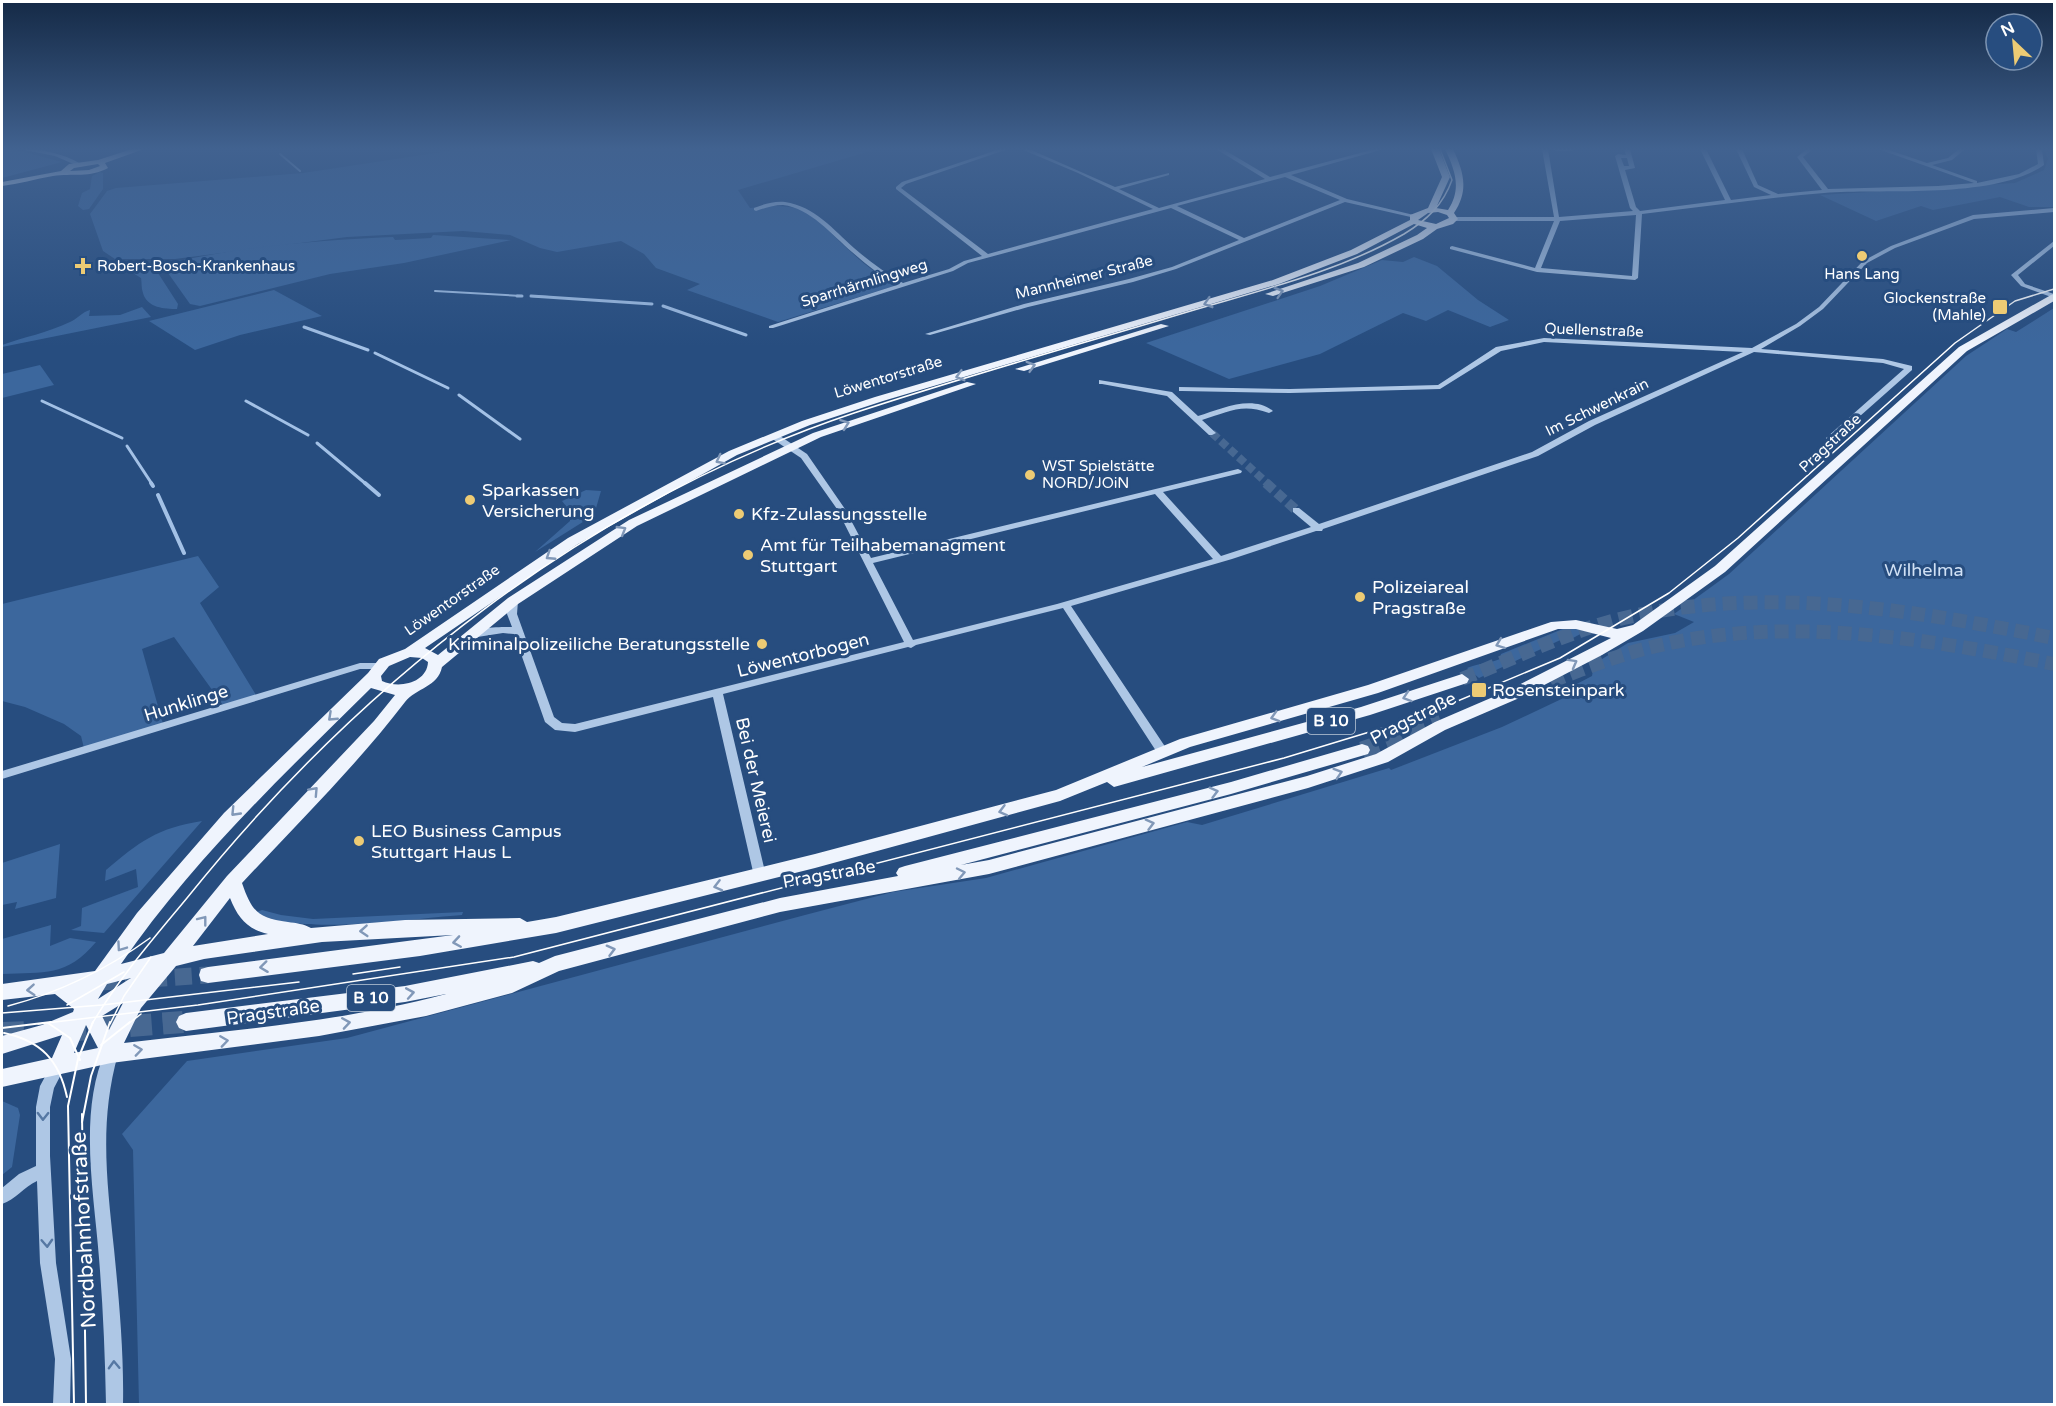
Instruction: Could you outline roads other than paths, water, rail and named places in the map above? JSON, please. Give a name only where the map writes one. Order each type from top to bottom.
[{"type":"main road","name":"Löwentorstraße","points":[[59,1064],[101,977],[143,918],[230,817],[377,671],[399,655],[410,652],[598,526],[693,474],[774,436],[879,399],[1276,282],[1347,255],[1421,215]]},
{"type":"main road","name":"Löwentorstraße","points":[[111,1054],[119,1030],[134,1002],[172,958],[232,881],[379,725],[407,689],[428,679],[436,664],[513,601],[633,523],[844,424],[1328,278],[1420,237],[1435,226],[1447,224],[1452,216],[1447,215]]},
{"type":"main road","points":[[1414,218],[1435,226]]},
{"type":"main road","name":"Pragstraße","points":[[2,1078],[111,1054],[319,1028],[399,1013],[512,985],[555,964],[780,905],[989,867],[1356,767],[1397,751],[1440,726],[1533,685],[1638,628],[1720,569],[1938,369],[1973,343],[2055,296]]},
{"type":"main road","name":"Pragstraße","points":[[208,975],[420,948],[556,925],[760,876],[1059,795],[1162,752],[1373,689],[1556,625],[1576,622],[1613,634],[1638,628]]},
{"type":"main road","name":"Löwentorstraße","points":[[410,652],[426,653],[432,656],[436,664]]},
{"type":"main road","points":[[377,671],[375,684],[382,690],[407,689]]},
{"type":"main road","name":"B 10","points":[[1059,795],[1308,728],[1462,679]]},
{"type":"main road","name":"B 10","points":[[780,905],[1231,788],[1362,750]]},
{"type":"main road","points":[[232,881],[244,914],[258,925],[322,934]]},
{"type":"main road","name":"Pragstraße","points":[[2,992],[60,987],[172,958],[221,948],[322,934],[502,925],[556,925]]},
{"type":"main road","points":[[2,1045],[29,1039],[84,1013],[172,958]]},
{"type":"main road","name":"B 10","points":[[186,1022],[405,994],[555,964]]},
{"type":"main road","points":[[60,987],[84,1013],[96,1018],[111,1054]]},
{"type":"street","points":[[814,215],[874,267],[902,285]]},
{"type":"street","points":[[933,215],[988,256]]},
{"type":"street","name":"Sparrhärmlingweg","points":[[771,327],[988,256],[1143,215]]},
{"type":"street","points":[[1190,215],[1242,239]]},
{"type":"street","name":"Mannheimer Straße","points":[[928,334],[1026,305],[1142,278],[1174,268],[1306,215]]},
{"type":"street","points":[[1401,215],[1414,218]]},
{"type":"street","points":[[1536,270],[1557,220],[1556,215]]},
{"type":"street","points":[[1452,216],[1557,220],[1620,215]]},
{"type":"street","points":[[1452,248],[1536,270],[1635,278],[1639,215]]},
{"type":"street","name":"Im Schwenkrain","points":[[1219,560],[1319,529],[1535,454],[1592,423],[1753,350],[1798,325],[1821,308],[1865,262],[1893,247],[1973,217],[2001,215]]},
{"type":"street","points":[[2055,243],[2015,274],[2015,278],[2023,285],[2055,296]]},
{"type":"street","name":"Quellenstraße","points":[[1182,389],[1290,391],[1440,387],[1499,349],[1544,340],[1753,350],[1883,361],[1909,368],[1830,438]]},
{"type":"street","points":[[1102,382],[1169,394],[1212,433]]},
{"type":"street","points":[[1196,419],[1250,405],[1263,406],[1269,411]]},
{"type":"street","points":[[774,436],[792,447],[808,461],[841,509],[870,561],[911,645],[1219,560],[1156,491]]},
{"type":"street","points":[[870,561],[1238,471]]},
{"type":"street","points":[[1296,510],[1319,529]]},
{"type":"street","name":"Löwentorbogen","points":[[513,601],[512,611],[518,631],[549,719],[559,727],[575,728],[911,645]]},
{"type":"street","points":[[1065,604],[1162,752]]},
{"type":"street","points":[[471,635],[503,630],[518,631]]},
{"type":"street","name":"Hunklinge","points":[[2,776],[360,666],[377,671]]},
{"type":"street","name":"Bei der Meierei","points":[[717,693],[760,876]]},
{"type":"street","name":"Nordbahnhofstraße","points":[[111,1054],[100,1092],[99,1171],[113,1326],[116,1404]]},
{"type":"street","name":"Nordbahnhofstraße","points":[[59,1064],[47,1086],[43,1107],[43,1171],[48,1263],[63,1359],[62,1404]]},
{"type":"street","points":[[2,1197],[24,1179],[43,1171]]},
{"type":"waterway","points":[[435,291],[522,296],[517,296]]},
{"type":"waterway","points":[[549,297],[531,296],[652,304]]},
{"type":"waterway","points":[[663,306],[746,335]]},
{"type":"waterway","points":[[304,327],[368,350]]},
{"type":"waterway","points":[[375,353],[448,388]]},
{"type":"waterway","points":[[459,395],[520,439]]},
{"type":"waterway","points":[[42,401],[122,438]]},
{"type":"waterway","points":[[246,401],[308,435]]},
{"type":"waterway","points":[[317,443],[366,484]]},
{"type":"waterway","points":[[127,446],[152,484]]},
{"type":"waterway","points":[[365,483],[379,495]]},
{"type":"waterway","points":[[158,495],[184,553]]},
{"type":"tunnel","points":[[1212,433],[1268,484]]},
{"type":"tunnel","points":[[1266,483],[1296,510]]},
{"type":"tunnel","points":[[1462,679],[1562,637],[1603,623],[1678,608],[1732,603],[1785,602],[1839,605],[1947,618],[2054,638]]},
{"type":"tunnel","points":[[1531,689],[1636,651],[1702,637],[1752,632],[1803,631],[1904,639],[2005,654],[2054,664]]},
{"type":"tunnel","points":[[1362,750],[1441,722]]},
{"type":"tunnel","points":[[100,982],[208,975]]},
{"type":"tunnel","points":[[64,1031],[183,1022]]},
{"type":"tunnel","points":[[163,1024],[186,1022]]},
{"type":"tunnel","points":[[2,1033],[34,1032]]},
{"type":"tram line","points":[[104,1005],[149,944],[254,819],[327,744],[404,673],[486,608],[572,549],[662,496],[756,451],[854,413],[1328,269],[1380,247],[1404,234],[1429,215]]},
{"type":"tram line","points":[[115,1015],[198,1005],[514,957],[1284,758],[1422,716],[1560,658],[1669,593],[1738,538],[1955,343],[2015,301],[2054,289]]},
{"type":"tram line","points":[[8,1006],[82,979],[117,960],[150,938]]},
{"type":"tram line","points":[[121,1003],[151,957]]},
{"type":"tram line","points":[[353,974],[400,967]]},
{"type":"tram line","points":[[67,1005],[124,972]]},
{"type":"tram line","points":[[121,1003],[299,982]]},
{"type":"tram line","points":[[104,1005],[121,1003]]},
{"type":"tram line","points":[[115,1015],[121,1003]]},
{"type":"tram line","points":[[2,1013],[104,1005]]},
{"type":"tram line","points":[[96,1017],[104,1005]]},
{"type":"tram line","points":[[128,1024],[141,1014]]},
{"type":"tram line","points":[[96,1017],[115,1015]]},
{"type":"tram line","points":[[110,1024],[115,1015]]},
{"type":"tram line","points":[[38,1024],[96,1017]]},
{"type":"tram line","points":[[93,1023],[96,1017]]},
{"type":"tram line","points":[[2,1028],[51,1022]]},
{"type":"tram line","points":[[102,1044],[110,1022]]},
{"type":"tram line","points":[[102,1044],[130,1022]]},
{"type":"tram line","points":[[48,1023],[70,1038],[79,1057]]},
{"type":"tram line","points":[[79,1057],[93,1023]]},
{"type":"tram line","points":[[4,1033],[28,1041],[46,1054],[59,1073],[67,1097]]},
{"type":"tram line","points":[[82,1121],[91,1076],[102,1044]]},
{"type":"tram line","points":[[74,1404],[68,1106],[79,1057]]},
{"type":"tram line","points":[[82,1114],[82,1121]]},
{"type":"tram line","points":[[82,1121],[86,1404]]},
{"type":"place","name":"Hans Lang","points":[[1862,256]]},
{"type":"place","name":"Robert-Bosch-Krankenhaus","points":[[83,266]]},
{"type":"place","name":"Glockenstraße (Mahle)","points":[[2000,307]]},
{"type":"place","name":"WST Spielstätte NORD/JOiN","points":[[1030,475]]},
{"type":"place","name":"Sparkassen Versicherung","points":[[470,500]]},
{"type":"place","name":"Kfz-Zulassungsstelle","points":[[739,514]]},
{"type":"place","name":"Amt für Teilhabemanagment Stuttgart","points":[[748,555]]},
{"type":"place","name":"Polizeiareal Pragstraße","points":[[1360,597]]},
{"type":"place","name":"Kriminalpolizeiliche Beratungsstelle","points":[[762,644]]},
{"type":"place","name":"Rosensteinpark","points":[[1479,690]]},
{"type":"place","name":"LEO Business Campus Stuttgart Haus L","points":[[359,841]]},
{"type":"park label","name":"Wilhelma","points":[[1924,570]]}]
